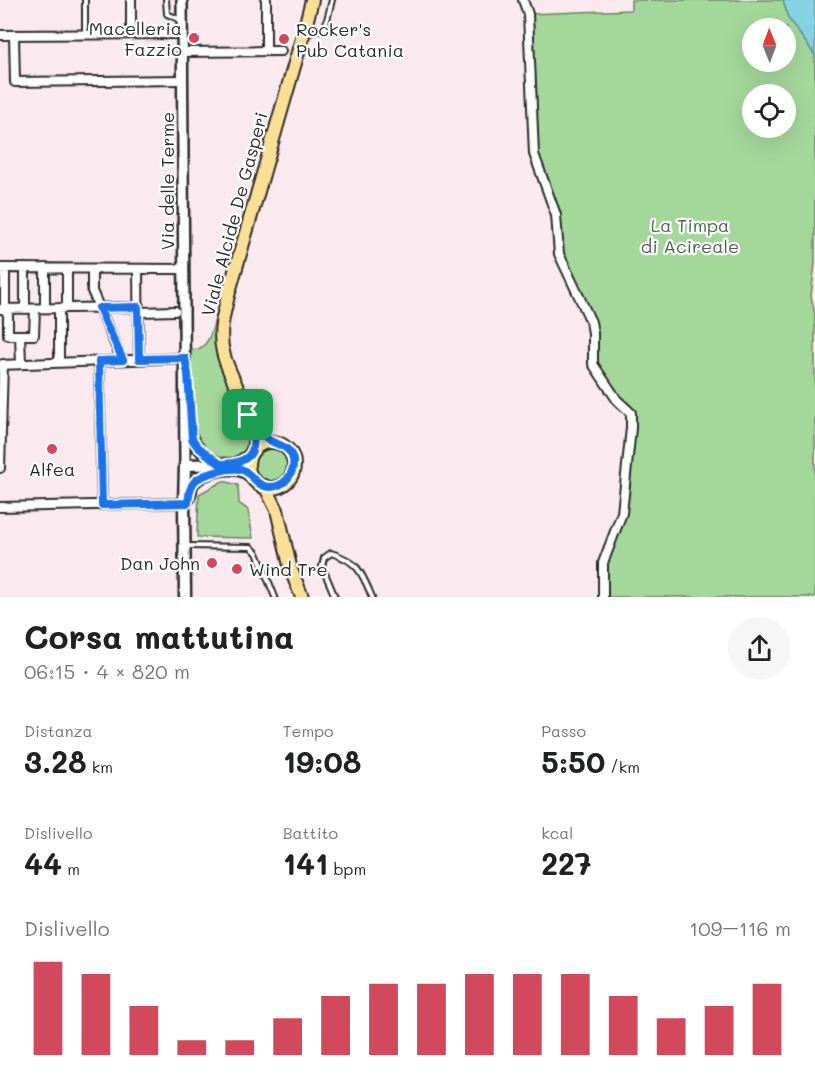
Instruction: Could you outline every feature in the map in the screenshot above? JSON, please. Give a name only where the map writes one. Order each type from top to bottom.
[{"type":"main road","name":"Viale Alcide De Gasperi","points":[[248,415],[227,369],[222,350],[222,324],[229,292],[313,0]]},
{"type":"main road","points":[[248,415],[260,432],[272,442]]},
{"type":"main road","points":[[248,415],[255,434],[248,463],[251,476]]},
{"type":"main road","points":[[186,503],[195,481],[218,468],[236,464],[265,443],[278,443],[288,450],[293,462],[291,475],[282,484],[277,499],[277,510],[291,570],[302,597]]},
{"type":"main road","points":[[185,465],[192,470],[239,469],[251,476],[257,483],[265,486],[282,484]]},
{"type":"main road","points":[[185,465],[185,597]]},
{"type":"main road","points":[[265,486],[277,510]]},
{"type":"street","points":[[131,0],[131,34]]},
{"type":"street","name":"Via delle Terme","points":[[182,0],[185,359]]},
{"type":"street","points":[[266,0],[266,51]]},
{"type":"street","points":[[523,0],[528,14],[534,154],[556,215],[560,254],[591,322],[593,364],[617,400],[631,413],[632,428],[622,513],[603,563],[603,597]]},
{"type":"street","points":[[0,35],[182,34]]},
{"type":"street","points":[[14,35],[15,82],[183,80]]},
{"type":"street","points":[[182,52],[281,51]]},
{"type":"street","points":[[35,309],[34,335],[8,335],[8,315],[2,309],[2,268],[184,269]]},
{"type":"street","points":[[25,268],[25,309]]},
{"type":"street","points":[[45,268],[45,308]]},
{"type":"street","points":[[59,362],[67,268]]},
{"type":"street","points":[[92,269],[92,291],[123,360]]},
{"type":"street","points":[[138,269],[139,359]]},
{"type":"street","points":[[2,309],[138,307]]},
{"type":"street","points":[[138,307],[141,312],[175,311]]},
{"type":"street","points":[[20,335],[21,364]]},
{"type":"street","points":[[0,468],[2,364],[185,359]]},
{"type":"street","points":[[185,359],[185,465]]},
{"type":"street","points":[[185,359],[192,439],[218,468]]},
{"type":"street","points":[[99,361],[102,505]]},
{"type":"street","points":[[0,507],[186,503]]},
{"type":"lane","points":[[85,0],[85,34]]},
{"type":"lane","points":[[166,0],[167,14],[182,21]]},
{"type":"lane","points":[[303,35],[325,28],[332,0]]},
{"type":"lane","points":[[186,546],[251,547],[257,553],[275,597]]},
{"type":"lane","points":[[335,597],[322,566],[324,558],[331,553],[346,557],[362,571],[372,597]]},
{"type":"green space","name":"La Timpa di Acireale","points":[[631,0],[783,0],[788,18],[742,18],[742,72],[796,72],[796,29],[815,55],[815,263],[811,296],[815,314],[815,597],[606,597],[607,564],[625,513],[629,406],[616,393],[596,362],[597,332],[562,253],[537,155],[532,51],[534,45],[532,44],[530,14],[631,10]]},
{"type":"green space","points":[[218,307],[216,326],[224,370],[252,435],[248,451],[228,460],[214,457],[197,441],[191,411],[191,349],[203,347],[207,342]]},
{"type":"green space","points":[[271,446],[278,447],[284,452],[289,458],[289,472],[284,478],[278,483],[271,484],[264,483],[258,478],[253,472],[252,465],[253,458],[258,452],[264,447]]},
{"type":"green space","points":[[223,481],[238,485],[239,503],[248,510],[253,538],[197,537],[199,494]]},
{"type":"water","points":[[783,0],[815,0],[815,55],[796,29],[796,18],[788,18]]},
{"type":"place","name":"Macelleria Fazzio","points":[[194,38]]},
{"type":"place","name":"Rocker's Pub Catania","points":[[284,39]]},
{"type":"place","name":"Alfea","points":[[52,449]]},
{"type":"place","name":"Dan John","points":[[212,563]]},
{"type":"place","name":"Wind Tre","points":[[237,569]]},
{"type":"route","points":[[138,307],[139,359],[185,358],[188,374],[190,434],[198,447],[217,463],[242,462],[254,450],[255,434],[248,415],[266,438],[284,446],[291,456],[293,468],[291,475],[282,484],[265,486],[257,483],[245,471],[231,469],[203,476],[195,481],[190,489],[188,503],[102,505],[99,361],[123,360],[99,308],[138,307]]}]
